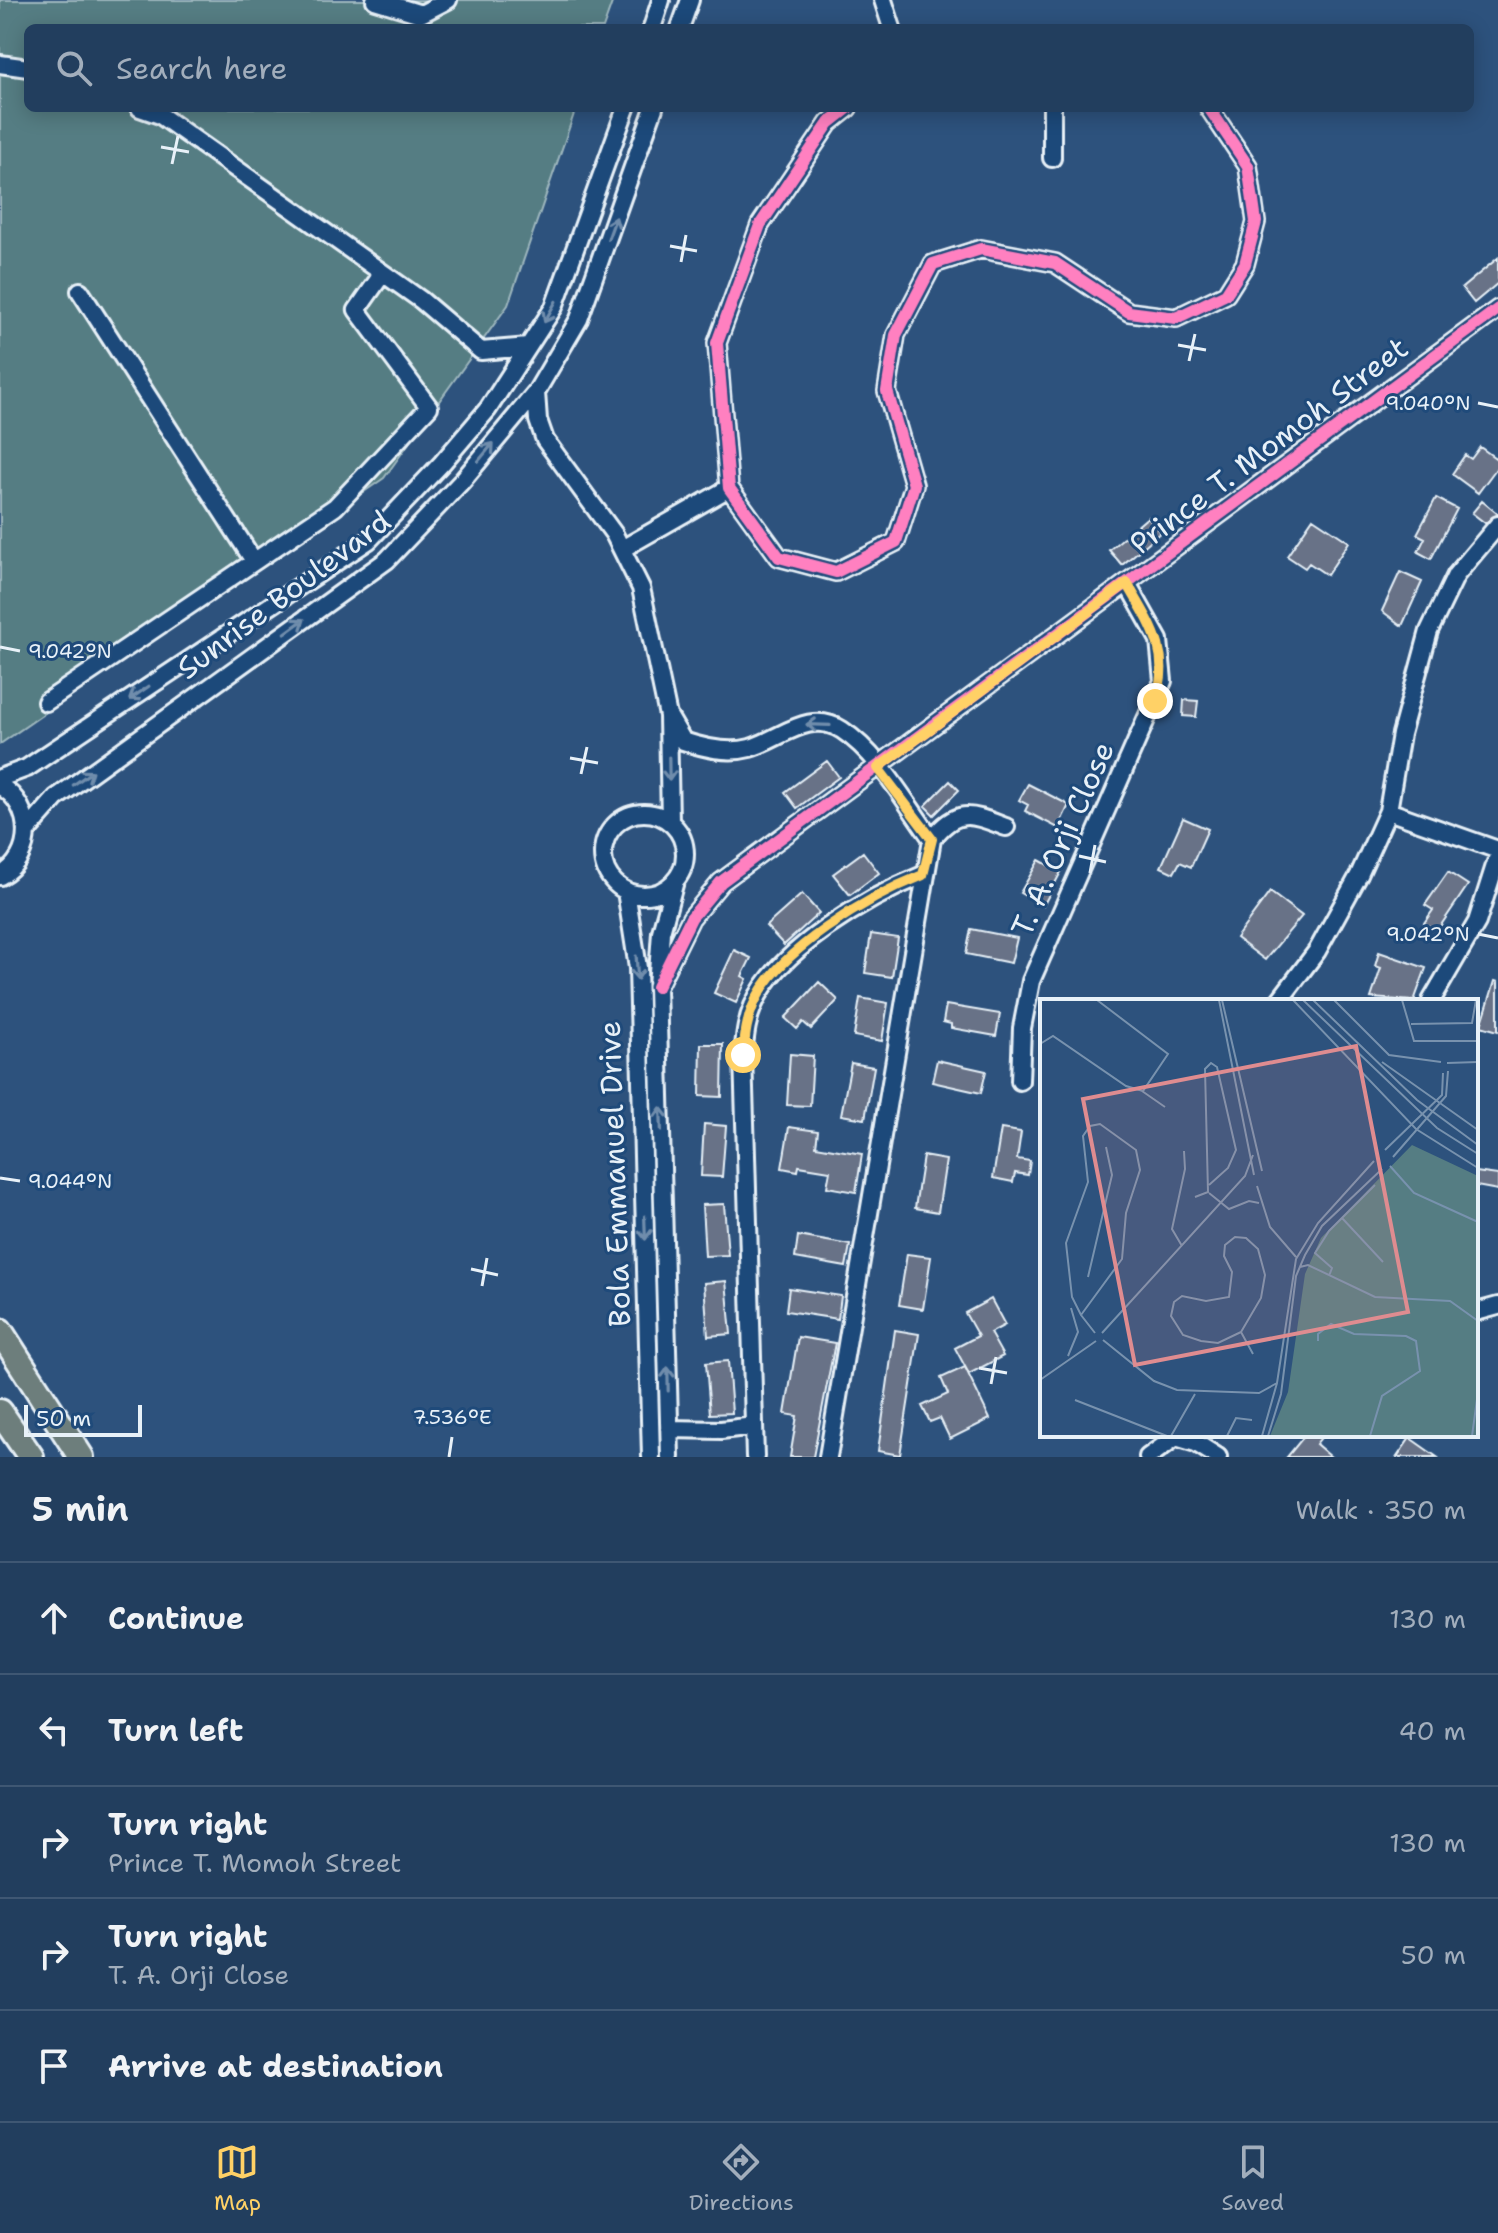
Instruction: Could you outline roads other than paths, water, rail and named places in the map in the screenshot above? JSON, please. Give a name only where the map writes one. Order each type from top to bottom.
[{"type":"highway","points":[[0,1331],[81,1457]]},
{"type":"highway","points":[[0,1412],[31,1457]]},
{"type":"street","points":[[375,0],[421,14],[448,0]]},
{"type":"street","points":[[653,24],[661,0]]},
{"type":"street","points":[[681,24],[690,0]]},
{"type":"street","points":[[883,0],[891,24]]},
{"type":"street","points":[[0,64],[24,67]]},
{"type":"street","points":[[151,112],[160,115],[383,273],[481,351],[528,347]]},
{"type":"street","name":"Sunrise Boulevard","points":[[0,778],[27,768],[369,540],[488,409],[554,307],[625,112]]},
{"type":"street","name":"Sunrise Boulevard","points":[[0,876],[17,862],[27,831],[56,798],[387,560],[462,481],[536,392],[579,319],[653,112]]},
{"type":"street","points":[[843,112],[829,123],[760,225],[717,343],[729,488],[779,557],[836,572],[896,542],[914,485],[887,391],[896,335],[933,264],[981,249],[1055,263],[1129,312],[1176,318],[1226,294],[1245,264],[1256,222],[1248,166],[1212,112]]},
{"type":"street","points":[[1052,112],[1052,158]]},
{"type":"street","points":[[46,702],[335,507],[429,407],[357,310],[383,273]]},
{"type":"street","points":[[80,291],[254,561]]},
{"type":"street","name":"Prince T. Momoh Street","points":[[657,987],[691,918],[721,882],[1498,309]]},
{"type":"street","points":[[536,392],[538,420],[545,440],[614,534],[641,588],[668,716],[670,822]]},
{"type":"street","points":[[622,549],[729,488]]},
{"type":"street","points":[[1280,999],[1341,912],[1388,811],[1401,734],[1429,631],[1456,575],[1498,525]]},
{"type":"street","name":"T. A. Orji Close","points":[[1020,1081],[1022,1028],[1031,981],[1163,681],[1159,640],[1127,583]]},
{"type":"street","points":[[668,716],[683,741],[725,751],[749,748],[796,727],[826,723],[852,739],[932,839]]},
{"type":"street","points":[[0,786],[16,800],[27,831]]},
{"type":"street","points":[[1388,811],[1498,850]]},
{"type":"street","points":[[631,815],[658,815],[670,822],[684,844],[685,857],[675,881],[653,894],[626,891],[606,872],[603,844],[609,831],[631,815]]},
{"type":"street","points":[[828,1457],[923,875],[932,839],[956,817],[968,815],[1006,827]]},
{"type":"street","points":[[1432,999],[1477,922],[1498,856]]},
{"type":"street","points":[[755,1457],[743,1055],[753,1004],[771,977],[806,945],[873,897],[923,875]]},
{"type":"street","name":"Bola Emmanuel Drive","points":[[670,1457],[657,987],[661,932],[675,881]]},
{"type":"street","name":"Bola Emmanuel Drive","points":[[626,891],[638,968],[651,1457]]},
{"type":"street","points":[[1478,1311],[1498,1306]]},
{"type":"street","points":[[669,1429],[721,1430],[754,1426]]},
{"type":"street","points":[[1148,1457],[1175,1437]]},
{"type":"street","points":[[1179,1437],[1196,1443],[1218,1457]]}]
